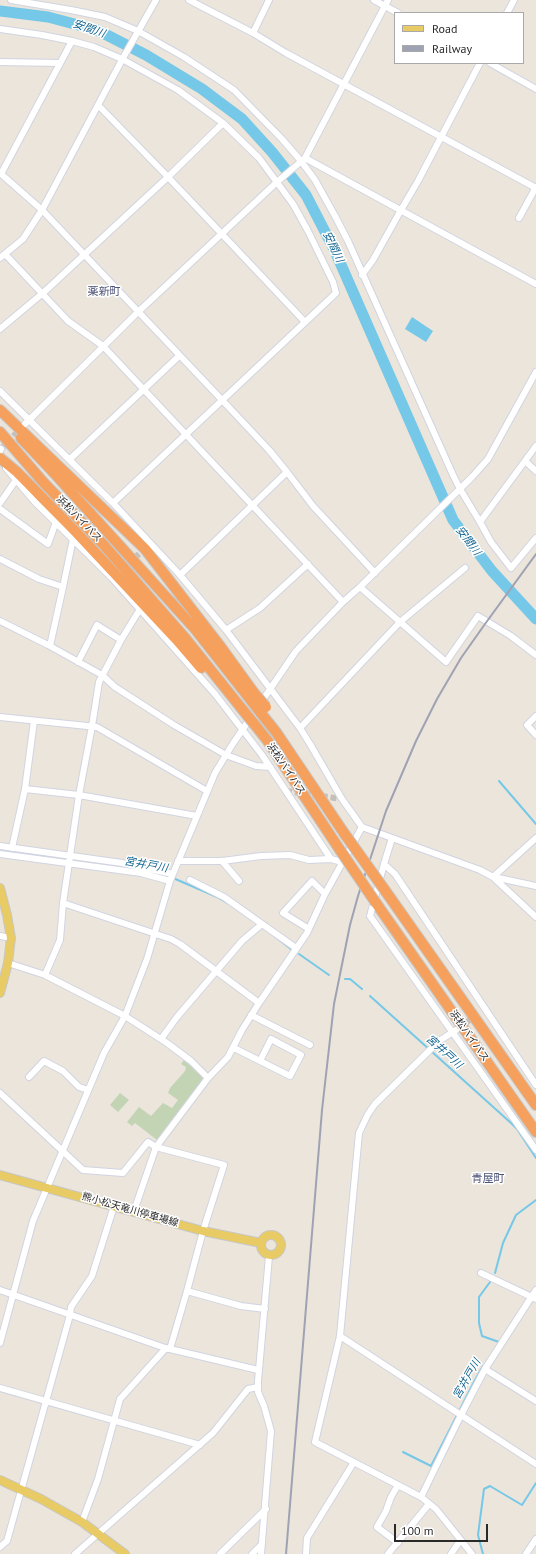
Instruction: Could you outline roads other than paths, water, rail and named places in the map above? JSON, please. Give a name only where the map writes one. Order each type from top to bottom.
[{"type":"highway","points":[[0,410],[127,531],[142,552],[220,646],[252,696]]},
{"type":"highway","name":"浜松バイパス","points":[[0,416],[60,479],[196,629],[263,709],[276,732],[344,833],[536,1105]]},
{"type":"highway","name":"浜松バイパス","points":[[0,432],[44,483],[102,543],[186,639],[241,711],[250,727],[267,740],[376,903],[536,1132]]},
{"type":"highway","points":[[0,451],[44,483]]},
{"type":"highway","points":[[0,451],[16,472],[76,532],[241,711]]},
{"type":"main road","points":[[0,888],[11,938],[8,963],[0,993]]},
{"type":"main road","name":"熊小松天竜川停車場線","points":[[0,1175],[203,1231],[261,1243]]},
{"type":"main road","points":[[270,1235],[276,1236],[281,1241],[281,1247],[278,1253],[269,1256],[262,1250],[261,1243],[264,1238],[270,1235]]},
{"type":"main road","points":[[0,1480],[53,1505],[82,1522],[125,1554]]},
{"type":"street","points":[[11,0],[63,8],[104,17],[138,31],[184,57],[234,90],[302,160],[326,198],[348,241],[459,490],[491,542],[511,568],[536,538]]},
{"type":"street","points":[[156,0],[122,58],[42,210],[23,239],[3,256],[43,293],[68,321],[104,346],[343,602]]},
{"type":"street","points":[[189,0],[253,33],[536,187],[520,218]]},
{"type":"street","points":[[253,33],[269,0]]},
{"type":"street","points":[[374,0],[387,3],[397,12]]},
{"type":"street","points":[[508,12],[514,0]]},
{"type":"street","points":[[27,421],[138,312],[302,160],[345,84],[387,3]]},
{"type":"street","points":[[0,30],[42,35],[72,41],[94,47],[122,58],[178,90],[223,123],[258,158],[293,204],[333,282],[336,293],[113,503]]},
{"type":"street","points":[[72,41],[1,173],[42,210],[222,400],[287,472],[313,506],[375,573]]},
{"type":"street","points":[[0,62],[60,64]]},
{"type":"street","points":[[362,275],[373,260],[418,181],[479,64]]},
{"type":"street","points":[[492,64],[536,89]]},
{"type":"street","points":[[98,105],[305,322]]},
{"type":"street","points":[[0,329],[43,293],[168,177],[223,123]]},
{"type":"street","points":[[302,160],[401,210],[536,284]]},
{"type":"street","points":[[70,459],[179,356]]},
{"type":"street","points":[[0,1343],[33,1221],[104,1053],[125,1016],[147,959],[172,877],[214,773],[226,755],[250,727],[270,688],[296,651],[343,602],[375,573],[459,490],[488,459],[536,374]]},
{"type":"street","points":[[0,390],[27,421],[70,459],[128,518],[172,565],[226,630],[300,728],[342,798],[362,827],[480,870],[493,877],[536,917]]},
{"type":"street","points":[[480,522],[536,446]]},
{"type":"street","points":[[0,451],[16,480],[34,501],[113,577],[215,694],[250,727],[270,767],[331,859]]},
{"type":"street","points":[[525,461],[536,471]]},
{"type":"street","points":[[180,575],[287,472]]},
{"type":"street","points":[[0,503],[16,480]]},
{"type":"street","points":[[0,509],[48,544],[56,522]]},
{"type":"street","points":[[128,518],[145,543],[142,552],[150,551],[172,565]]},
{"type":"street","points":[[50,646],[73,539]]},
{"type":"street","points":[[0,559],[38,579],[63,587]]},
{"type":"street","points":[[226,630],[260,608],[308,564]]},
{"type":"street","points":[[300,728],[400,622],[464,568]]},
{"type":"street","points":[[360,587],[446,662],[478,616],[535,651]]},
{"type":"street","points":[[45,975],[60,940],[63,903],[70,864],[79,795],[97,690],[102,675],[140,609]]},
{"type":"street","points":[[0,621],[50,646],[102,675],[115,687],[161,717],[226,755],[256,766],[270,767]]},
{"type":"street","points":[[78,662],[97,625],[121,640]]},
{"type":"street","points":[[536,716],[527,725],[536,735]]},
{"type":"street","points":[[0,718],[97,727],[207,791]]},
{"type":"street","points":[[12,848],[25,789],[34,721]]},
{"type":"street","points":[[25,789],[79,795],[197,816]]},
{"type":"street","points":[[134,1211],[156,1147],[208,1078],[228,1057],[234,1048],[251,1015],[309,929],[325,894],[362,827]]},
{"type":"street","points":[[392,838],[370,916],[454,1031],[536,1150]]},
{"type":"street","points":[[493,877],[536,838]]},
{"type":"street","points":[[0,846],[149,868],[172,877]]},
{"type":"street","points":[[0,854],[172,877]]},
{"type":"street","points":[[178,861],[222,861],[261,856],[290,855],[309,860],[331,859],[342,862]]},
{"type":"street","points":[[222,861],[239,881]]},
{"type":"street","points":[[384,864],[395,874],[536,1085]]},
{"type":"street","points":[[493,877],[536,886]]},
{"type":"street","points":[[190,880],[224,897],[260,925],[296,948]]},
{"type":"street","points":[[309,929],[283,913],[312,881],[325,894]]},
{"type":"street","points":[[63,903],[154,932],[180,944],[259,1003]]},
{"type":"street","points":[[161,1039],[177,1017],[242,941],[260,925]]},
{"type":"street","points":[[0,936],[11,938]]},
{"type":"street","points":[[8,963],[45,975],[125,1016],[161,1039],[191,1061],[208,1078]]},
{"type":"street","points":[[477,1014],[485,1009]]},
{"type":"street","points":[[251,1015],[310,1045]]},
{"type":"street","points":[[454,1031],[428,1051],[375,1104],[368,1114],[359,1133],[340,1336],[315,1442],[421,1497],[436,1509],[460,1541],[472,1554]]},
{"type":"street","points":[[234,1048],[260,1061],[290,1076],[301,1055],[271,1039],[260,1061]]},
{"type":"street","points":[[29,1077],[44,1061],[63,1071],[79,1087],[88,1090]]},
{"type":"street","points":[[0,1093],[83,1170],[123,1174],[148,1142],[156,1147],[224,1165],[203,1231],[187,1291],[168,1349],[120,1399],[98,1479],[82,1522]]},
{"type":"street","points":[[0,1547],[7,1541],[22,1490],[70,1315],[70,1307],[92,1276],[114,1206]]},
{"type":"street","points":[[261,1554],[266,1509],[271,1432],[258,1387],[258,1370],[269,1256]]},
{"type":"street","points":[[481,1273],[534,1298]]},
{"type":"street","points":[[0,1290],[168,1349],[258,1370]]},
{"type":"street","points":[[421,1497],[459,1414],[485,1369],[534,1298],[536,1290]]},
{"type":"street","points":[[187,1291],[241,1306],[265,1309]]},
{"type":"street","points":[[340,1336],[536,1464]]},
{"type":"street","points":[[485,1369],[536,1401]]},
{"type":"street","points":[[75,1554],[214,1433],[248,1389],[258,1387]]},
{"type":"street","points":[[0,1388],[200,1445]]},
{"type":"street","points":[[306,1554],[307,1538],[354,1462]]},
{"type":"street","points":[[398,1485],[391,1496],[386,1511],[377,1527],[398,1543]]},
{"type":"street","points":[[397,1554],[390,1552],[429,1504]]},
{"type":"street","points":[[220,1554],[266,1509]]},
{"type":"street","points":[[526,1554],[536,1538]]},
{"type":"street","points":[[451,1554],[460,1541]]},
{"type":"street","points":[[252,1554],[262,1544]]},
{"type":"water","points":[[412,317],[433,331],[426,342],[405,329]]},
{"type":"waterway","name":"安間川","points":[[0,11],[48,17],[97,30],[146,55],[202,89],[242,119],[272,152],[306,195],[335,251],[453,520],[492,571],[536,619]]},
{"type":"waterway","points":[[499,781],[536,824]]},
{"type":"waterway","name":"宮井戸川","points":[[2,850],[128,868]]},
{"type":"waterway","name":"宮井戸川","points":[[173,878],[217,897],[229,904]]},
{"type":"waterway","name":"宮井戸川","points":[[273,935],[291,949]]},
{"type":"waterway","name":"宮井戸川","points":[[299,954],[329,975]]},
{"type":"waterway","name":"宮井戸川","points":[[345,979],[350,979],[362,989]]},
{"type":"waterway","name":"宮井戸川","points":[[370,996],[511,1123],[517,1129],[536,1158]]},
{"type":"waterway","name":"宮井戸川","points":[[495,1273],[503,1243],[516,1215],[536,1200]]},
{"type":"waterway","name":"宮井戸川","points":[[490,1282],[479,1297],[479,1323],[482,1336],[499,1342]]},
{"type":"waterway","name":"宮井戸川","points":[[403,1452],[431,1466],[483,1366]]},
{"type":"waterway","name":"宮井戸川","points":[[483,1554],[478,1535],[484,1489],[490,1486],[522,1505],[536,1483]]},
{"type":"tunnel","points":[[1,449],[22,427]]},
{"type":"tunnel","points":[[122,569],[139,554]]},
{"type":"tunnel","points":[[286,791],[342,799]]},
{"type":"tunnel","points":[[459,1028],[476,1015]]},
{"type":"railway","points":[[286,1554],[322,1110],[334,1004],[350,925],[386,811],[416,741],[437,699],[461,658],[536,554]]},
{"type":"district","name":"薬新町","points":[[104,292]]},
{"type":"district","name":"青屋町","points":[[488,1179]]}]
